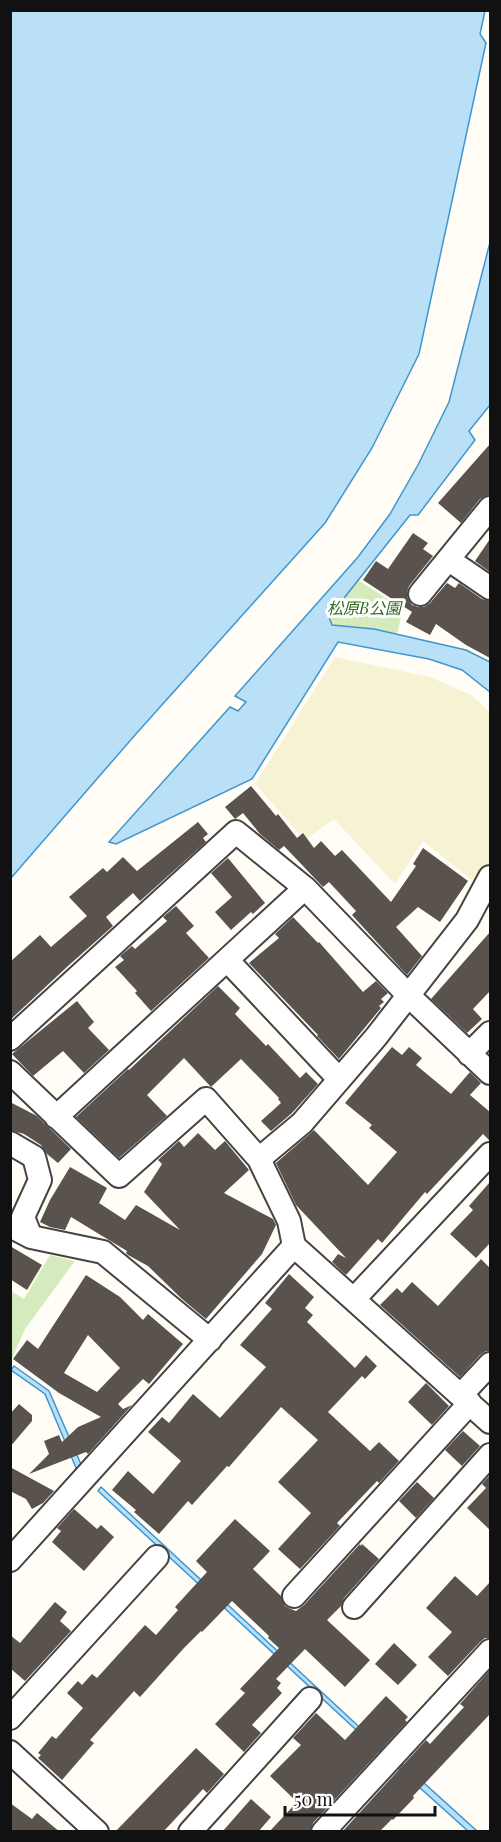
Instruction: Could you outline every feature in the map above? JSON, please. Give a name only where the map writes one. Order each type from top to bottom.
[{"type":"street","points":[[420,594],[490,508]]},
{"type":"street","points":[[449,560],[490,588]]},
{"type":"street","points":[[10,1039],[236,832],[305,888],[408,996],[490,1073]]},
{"type":"street","points":[[259,1159],[302,1124],[408,996],[467,920],[490,877]]},
{"type":"street","points":[[56,1117],[305,888]]},
{"type":"street","points":[[228,961],[339,1079]]},
{"type":"street","points":[[469,1054],[490,1033]]},
{"type":"street","points":[[10,1072],[119,1176],[206,1098],[259,1159],[289,1221],[294,1246],[490,1422]]},
{"type":"street","points":[[10,1143],[34,1157],[40,1180],[23,1217],[31,1237]]},
{"type":"street","points":[[354,1299],[490,1154]]},
{"type":"street","points":[[10,1226],[31,1237],[103,1252],[210,1340]]},
{"type":"street","points":[[10,1560],[294,1246]]},
{"type":"street","points":[[294,1596],[465,1399],[490,1364]]},
{"type":"street","points":[[354,1607],[490,1455]]},
{"type":"street","points":[[10,1718],[157,1557]]},
{"type":"street","points":[[323,1832],[490,1651]]},
{"type":"street","points":[[190,1832],[310,1699]]},
{"type":"street","points":[[14,1762],[86,1828]]},
{"type":"shaded area","points":[[335,657],[430,677],[471,695],[490,712],[490,865],[478,885],[423,841],[395,884],[334,819],[305,840],[255,784]]},
{"type":"green space","name":"松原B公園","points":[[358,580],[403,609],[397,634],[332,625],[329,617]]},
{"type":"green space","points":[[50,1255],[75,1261],[25,1329],[11,1361],[11,1291],[24,1299]]},
{"type":"water","points":[[11,10],[485,11],[480,34],[486,43],[419,354],[372,448],[325,523],[135,735],[11,878]]},
{"type":"water","points":[[489,246],[490,405],[469,431],[475,440],[418,515],[410,515],[329,617],[332,625],[374,629],[466,650],[490,662],[490,692],[462,670],[429,659],[338,642],[252,779],[116,844],[109,842],[230,707],[238,711],[246,702],[235,696],[358,557],[390,514],[418,465],[449,402]]},
{"type":"water","points":[[14,1366],[49,1391],[83,1469],[79,1475],[45,1394],[11,1370]]},
{"type":"water","points":[[101,1487],[383,1749],[380,1752],[98,1491]]},
{"type":"water","points":[[403,1764],[477,1831],[468,1831],[399,1769]]},
{"type":"building","points":[[490,444],[490,495],[480,499],[461,523],[438,503]]},
{"type":"building","points":[[413,533],[428,543],[423,549],[433,556],[409,586],[408,599],[412,605],[424,607],[447,583],[455,588],[459,583],[482,599],[490,601],[490,658],[436,624],[430,635],[406,622],[412,612],[363,580],[376,561],[388,569]]},
{"type":"building","points":[[490,539],[490,572],[475,561]]},
{"type":"building","points":[[251,786],[297,838],[303,833],[314,848],[321,841],[335,856],[342,850],[391,902],[416,866],[413,864],[423,848],[468,881],[440,922],[418,907],[396,927],[422,956],[407,975],[352,915],[356,911],[329,882],[323,887],[284,846],[279,850],[260,834],[243,813],[235,819],[225,807]]},
{"type":"building","points":[[198,822],[208,834],[203,838],[206,842],[140,901],[133,893],[106,917],[113,926],[10,1020],[10,962],[40,935],[51,947],[87,916],[69,897],[103,868],[107,872],[123,857],[137,871]]},
{"type":"building","points":[[228,858],[265,903],[231,930],[215,912],[232,897],[211,873]]},
{"type":"building","points":[[176,906],[194,926],[186,933],[209,958],[151,1011],[135,993],[137,991],[115,967],[124,960],[120,956],[132,946],[135,949],[167,921],[163,917]]},
{"type":"building","points":[[293,917],[319,942],[363,992],[376,981],[388,993],[381,999],[384,1002],[379,1006],[381,1008],[339,1059],[249,963],[279,938],[275,934]]},
{"type":"building","points":[[490,932],[490,991],[473,1009],[482,1019],[467,1033],[431,999]]},
{"type":"building","points":[[218,986],[240,1008],[235,1014],[266,1046],[268,1044],[300,1078],[306,1072],[318,1084],[292,1113],[271,1131],[261,1121],[281,1103],[279,1098],[241,1059],[211,1087],[184,1058],[147,1095],[167,1116],[119,1158],[76,1117]]},
{"type":"building","points":[[77,1001],[94,1022],[88,1028],[109,1050],[84,1073],[63,1051],[33,1076],[12,1054]]},
{"type":"building","points":[[392,1047],[402,1055],[409,1047],[422,1058],[416,1065],[451,1094],[470,1072],[481,1083],[470,1095],[490,1112],[490,1141],[483,1134],[427,1194],[425,1192],[382,1243],[378,1239],[346,1275],[332,1262],[338,1254],[346,1258],[296,1205],[276,1163],[314,1130],[368,1185],[397,1152],[369,1128],[372,1125],[345,1103]]},
{"type":"building","points":[[10,1102],[37,1116],[71,1149],[58,1163],[47,1154],[41,1145],[24,1134],[10,1130]]},
{"type":"building","points":[[198,1133],[215,1150],[225,1141],[249,1170],[224,1193],[273,1219],[276,1225],[262,1254],[206,1319],[148,1266],[71,1217],[65,1230],[40,1222],[70,1167],[107,1188],[99,1203],[125,1220],[136,1205],[180,1230],[144,1192],[162,1164],[158,1160],[179,1141],[184,1147]]},
{"type":"building","points":[[490,1182],[490,1243],[476,1258],[450,1234],[473,1210],[469,1206]]},
{"type":"building","points":[[10,1246],[42,1265],[27,1290],[10,1279]]},
{"type":"building","points":[[481,1259],[490,1268],[490,1351],[480,1355],[460,1377],[380,1305],[397,1288],[402,1293],[412,1282],[438,1306]]},
{"type":"building","points":[[289,1274],[314,1297],[305,1308],[313,1315],[307,1322],[355,1368],[366,1355],[377,1366],[365,1379],[362,1376],[328,1412],[370,1451],[379,1442],[399,1461],[337,1523],[340,1526],[300,1569],[278,1549],[311,1513],[278,1482],[318,1440],[281,1407],[229,1467],[227,1466],[192,1505],[188,1501],[159,1534],[134,1512],[136,1510],[112,1490],[128,1471],[153,1494],[181,1461],[148,1432],[162,1417],[169,1423],[193,1394],[220,1418],[266,1367],[240,1345],[272,1309],[265,1303]]},
{"type":"building","points":[[86,1275],[120,1297],[143,1320],[148,1314],[183,1344],[149,1384],[143,1379],[118,1404],[123,1409],[132,1405],[88,1454],[86,1452],[29,1474],[49,1454],[44,1441],[59,1435],[62,1442],[78,1427],[101,1417],[59,1393],[13,1359],[27,1340],[38,1349]],"holes":[[[88,1335],[120,1368],[97,1392],[64,1373]]]},
{"type":"building","points":[[426,1383],[449,1406],[432,1425],[408,1402]]},
{"type":"building","points":[[19,1404],[32,1415],[32,1421],[10,1447],[10,1414]]},
{"type":"building","points":[[463,1431],[480,1446],[462,1466],[445,1450]]},
{"type":"building","points":[[10,1467],[54,1491],[43,1503],[32,1509],[26,1499],[10,1491]]},
{"type":"building","points":[[490,1475],[490,1530],[467,1508],[486,1488],[482,1484]]},
{"type":"building","points":[[417,1482],[434,1498],[416,1518],[399,1501]]},
{"type":"building","points":[[74,1509],[97,1529],[101,1525],[114,1537],[84,1571],[52,1542],[61,1531],[57,1528]]},
{"type":"building","points":[[235,1519],[270,1551],[253,1569],[281,1596],[285,1606],[296,1611],[360,1544],[379,1559],[327,1620],[370,1660],[345,1687],[305,1649],[276,1679],[281,1683],[277,1688],[282,1693],[252,1725],[261,1733],[244,1752],[215,1724],[245,1693],[240,1689],[279,1648],[232,1601],[184,1648],[140,1697],[134,1691],[90,1740],[94,1743],[62,1780],[38,1758],[41,1755],[38,1753],[52,1736],[56,1739],[83,1708],[67,1693],[78,1681],[82,1685],[92,1674],[97,1678],[145,1625],[156,1635],[178,1610],[175,1607],[207,1572],[196,1561]]},
{"type":"building","points":[[455,1576],[477,1596],[490,1582],[490,1638],[485,1638],[480,1642],[448,1676],[428,1657],[452,1632],[426,1608]]},
{"type":"building","points":[[55,1602],[67,1612],[60,1621],[71,1631],[25,1681],[10,1668],[10,1635],[20,1643]]},
{"type":"building","points":[[394,1643],[417,1665],[398,1685],[375,1664]]},
{"type":"building","points":[[490,1670],[490,1714],[413,1796],[414,1798],[379,1832],[342,1832],[426,1740],[430,1744],[464,1707],[460,1704]]},
{"type":"building","points":[[386,1696],[408,1717],[405,1720],[407,1722],[313,1823],[310,1832],[269,1832],[297,1802],[270,1776],[301,1745],[293,1738],[316,1713],[345,1740]]},
{"type":"building","points":[[196,1748],[224,1774],[207,1793],[203,1789],[163,1832],[115,1832]]},
{"type":"building","points":[[251,1799],[271,1817],[258,1832],[222,1832]]},
{"type":"building","points":[[10,1803],[32,1819],[37,1813],[60,1832],[10,1832]]}]
